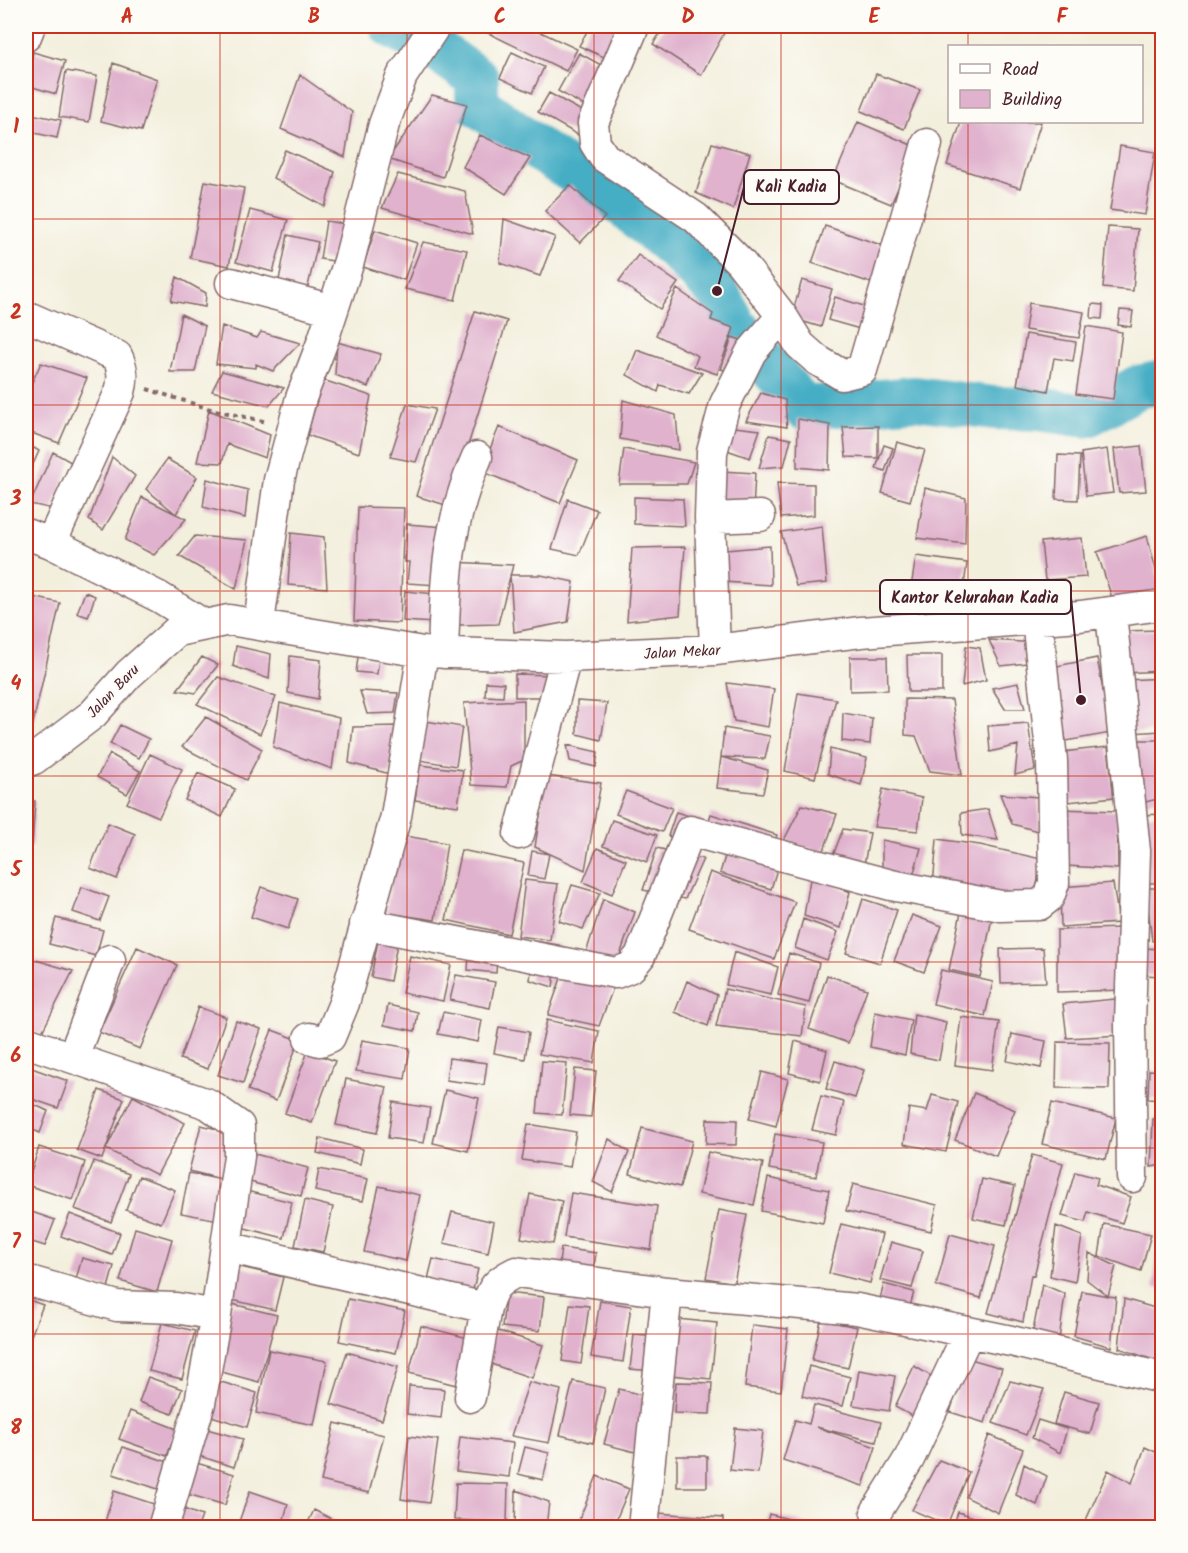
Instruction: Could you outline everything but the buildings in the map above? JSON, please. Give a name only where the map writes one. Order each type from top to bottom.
[{"type":"street","points":[[26,36],[30,26]]},
{"type":"street","points":[[258,623],[279,480],[301,398],[349,261],[384,124],[402,76],[435,26]]},
{"type":"street","points":[[634,26],[593,123],[595,143],[604,156],[696,218],[740,262],[800,345],[816,360],[842,375],[862,370],[927,144]]},
{"type":"street","points":[[231,283],[333,310]]},
{"type":"street","points":[[26,316],[117,356],[122,366],[123,381],[38,539],[159,597],[203,624]]},
{"type":"street","points":[[715,651],[710,466],[725,404],[751,352],[779,319]]},
{"type":"street","points":[[309,1038],[320,1041],[330,1037],[344,1003],[396,816],[433,652],[450,541],[458,508],[477,458]]},
{"type":"street","points":[[710,518],[760,516]]},
{"type":"street","name":"Jalan Mekar","points":[[203,624],[229,620],[258,623],[433,652],[566,657],[715,651],[861,632],[1037,620],[1111,613],[1162,605]]},
{"type":"street","points":[[1111,613],[1135,851],[1130,1024],[1132,1177]]},
{"type":"street","points":[[365,924],[616,973],[631,967],[640,956],[690,831],[891,885],[1001,906],[1040,905],[1049,897],[1054,883],[1052,761],[1037,620]]},
{"type":"street","name":"Jalan Baru","points":[[26,762],[34,759],[93,714],[158,646],[177,631],[203,624]]},
{"type":"street","points":[[519,834],[566,657]]},
{"type":"street","points":[[73,1058],[110,960]]},
{"type":"street","points":[[26,1042],[207,1104],[239,1126],[240,1156],[200,1403],[163,1527]]},
{"type":"street","points":[[226,1247],[486,1308]]},
{"type":"street","points":[[470,1397],[490,1294],[498,1281],[516,1272],[667,1292],[857,1309],[968,1334],[1011,1341],[1162,1378]]},
{"type":"street","points":[[26,1280],[117,1306],[176,1308],[216,1315]]},
{"type":"street","points":[[643,1527],[667,1292]]},
{"type":"street","points":[[876,1512],[909,1459],[968,1334]]},
{"type":"path","points":[[123,381],[210,409],[293,429]]},
{"type":"waterway","points":[[391,26],[441,53],[477,78],[477,104],[543,153],[613,197],[674,248],[717,291],[734,324],[804,408],[915,398],[994,408],[1038,409],[1086,416],[1138,387],[1162,382]]},
{"type":"place","name":"Kali Kadia","points":[[717,291]]},
{"type":"place","name":"Kantor Kelurahan Kadia","points":[[1081,700]]}]
